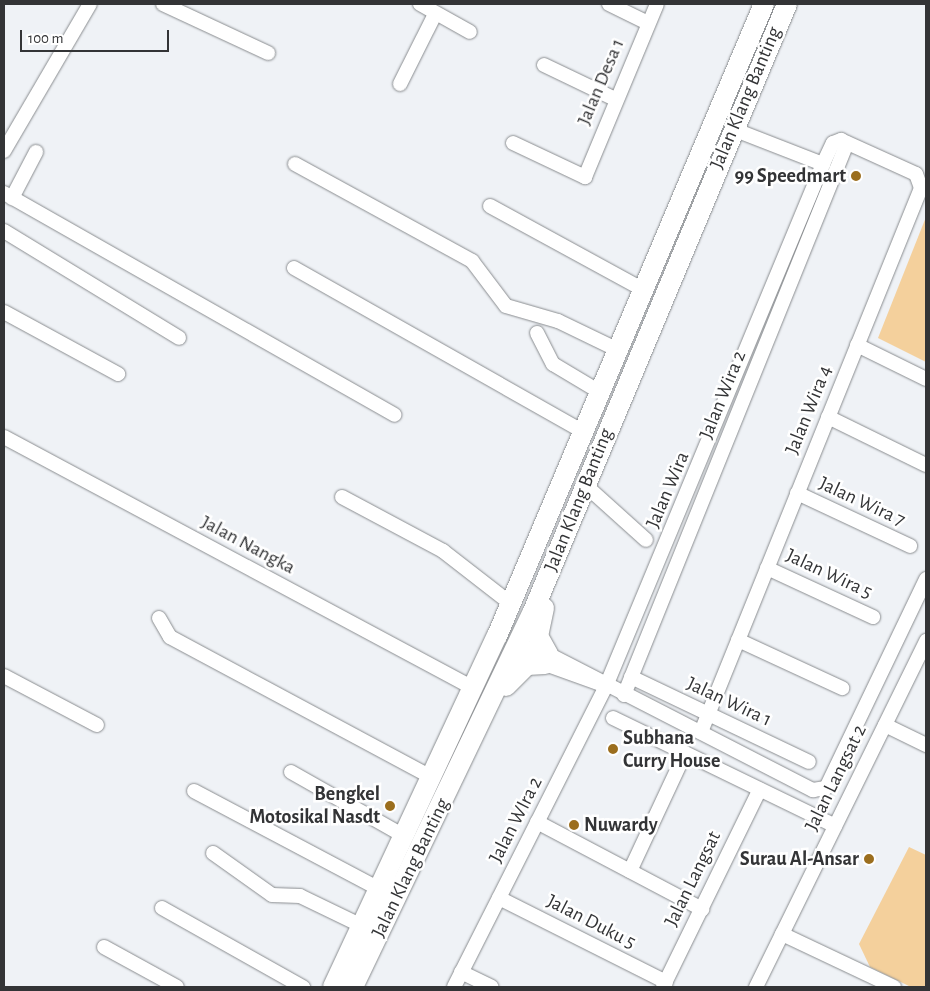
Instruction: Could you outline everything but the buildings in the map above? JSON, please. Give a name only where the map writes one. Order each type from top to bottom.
[{"type":"highway","points":[[735,77],[759,4]]},
{"type":"highway","name":"Jalan Klang Banting","points":[[333,987],[431,777],[459,723],[549,518],[600,392],[735,77],[764,4]]},
{"type":"highway","points":[[756,78],[779,4]]},
{"type":"highway","name":"Jalan Klang Banting","points":[[353,987],[518,645],[787,4]]},
{"type":"highway","points":[[465,757],[516,672],[527,665],[546,659],[538,626],[576,509]]},
{"type":"highway","points":[[459,723],[500,650],[518,645],[512,627],[549,518]]},
{"type":"street","points":[[4,151],[90,4]]},
{"type":"street","points":[[163,4],[185,9],[268,53]]},
{"type":"street","points":[[420,4],[434,16],[470,32]]},
{"type":"street","points":[[609,4],[648,23]]},
{"type":"street","name":"Jalan Desa 1","points":[[513,143],[585,177],[614,99],[657,4]]},
{"type":"street","points":[[400,84],[434,16]]},
{"type":"street","points":[[544,66],[614,99]]},
{"type":"street","points":[[733,129],[823,164]]},
{"type":"street","name":"Jalan Wira","points":[[606,686],[823,164],[840,143]]},
{"type":"street","name":"Jalan Wira 4","points":[[701,732],[921,183],[916,174],[840,143]]},
{"type":"street","name":"Jalan Wira 2","points":[[624,695],[840,143]]},
{"type":"street","points":[[36,152],[8,196],[394,414]]},
{"type":"street","points":[[295,164],[472,261],[506,306],[558,321],[618,350]]},
{"type":"street","points":[[490,206],[644,290]]},
{"type":"street","points":[[4,231],[179,338]]},
{"type":"street","points":[[294,268],[584,432]]},
{"type":"street","points":[[4,312],[118,374]]},
{"type":"street","points":[[537,333],[553,364],[600,392]]},
{"type":"street","points":[[857,345],[926,379]]},
{"type":"street","points":[[828,418],[926,465]]},
{"type":"street","name":"Jalan Nangka","points":[[4,438],[473,688]]},
{"type":"street","points":[[586,485],[646,540]]},
{"type":"street","name":"Jalan Wira 7","points":[[797,494],[910,546]]},
{"type":"street","points":[[342,497],[443,551],[511,604]]},
{"type":"street","name":"Jalan Wira 5","points":[[767,568],[873,617]]},
{"type":"street","points":[[518,645],[701,732],[813,790],[826,788],[926,578]]},
{"type":"street","points":[[159,618],[170,637],[431,777]]},
{"type":"street","points":[[738,640],[842,688]]},
{"type":"street","name":"Jalan Langsat 2","points":[[756,987],[924,649]]},
{"type":"street","points":[[4,676],[97,725]]},
{"type":"street","name":"Jalan Wira 1","points":[[631,677],[809,762]]},
{"type":"street","name":"Jalan WIra 2","points":[[454,987],[606,686]]},
{"type":"street","points":[[613,718],[835,826]]},
{"type":"street","points":[[885,725],[926,745]]},
{"type":"street","points":[[630,871],[685,753]]},
{"type":"street","points":[[291,772],[404,836]]},
{"type":"street","name":"Jalan Langsat","points":[[664,985],[760,789]]},
{"type":"street","points":[[803,810],[813,790]]},
{"type":"street","points":[[194,791],[379,888]]},
{"type":"street","points":[[537,822],[702,909]]},
{"type":"street","points":[[213,853],[272,895],[300,896],[362,926]]},
{"type":"street","name":"Jalan Duku 5","points":[[499,898],[664,985]]},
{"type":"street","points":[[162,908],[303,987]]},
{"type":"street","points":[[782,934],[894,987]]},
{"type":"street","points":[[104,947],[177,987]]},
{"type":"street","points":[[461,972],[492,987]]},
{"type":"shaded area","points":[[926,217],[926,362],[878,338]]},
{"type":"shaded area","points":[[909,847],[926,855],[926,987],[911,987],[870,967],[859,944]]},
{"type":"place","name":"99 Speedmart","points":[[856,176]]},
{"type":"place","name":"Subhana Curry House","points":[[613,749]]},
{"type":"place","name":"Bengkel Motosikal Nasdt","points":[[390,806]]},
{"type":"place","name":"Nuwardy","points":[[574,825]]},
{"type":"place","name":"Surau Al-Ansar","points":[[869,859]]}]
